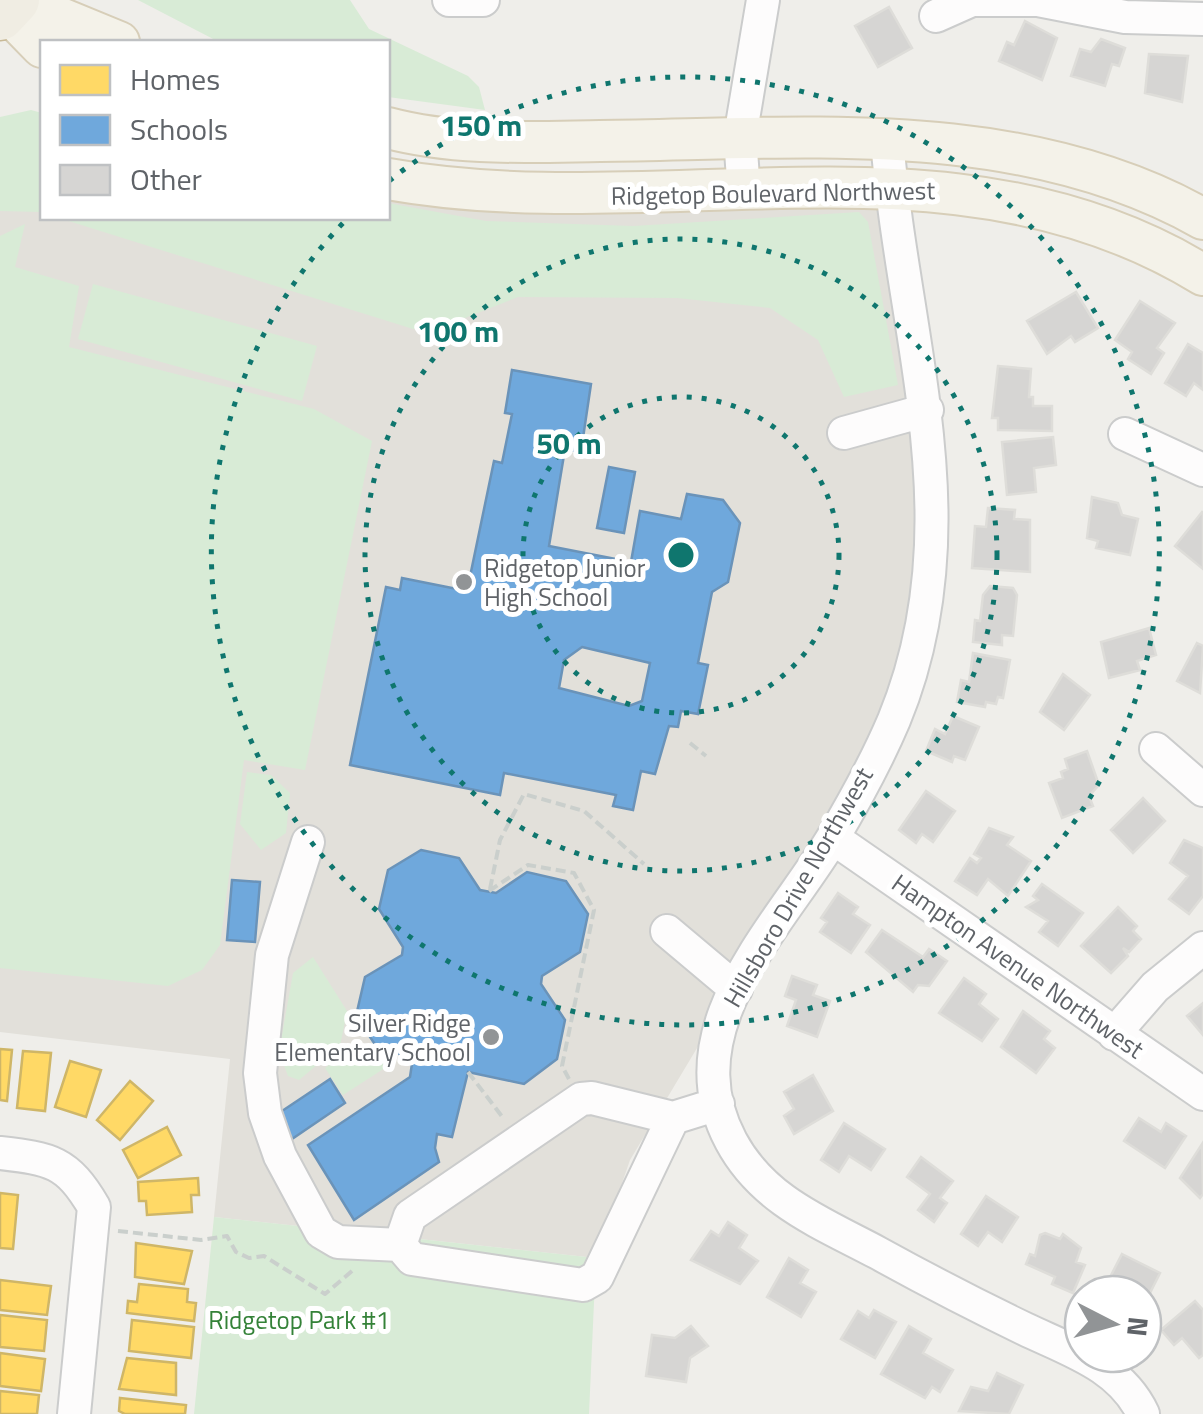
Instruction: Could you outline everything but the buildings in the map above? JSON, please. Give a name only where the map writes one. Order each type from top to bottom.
[{"type":"main road","points":[[5,7],[58,18],[114,40]]},
{"type":"main road","points":[[5,7],[40,45]]},
{"type":"main road","name":"Ridgetop Boulevard Northwest","points":[[390,128],[493,142],[886,139],[1000,151],[1083,168],[1158,194],[1203,219]]},
{"type":"main road","name":"Ridgetop Boulevard Northwest","points":[[390,179],[524,196],[890,186],[976,194],[1058,210],[1150,246],[1203,275]]},
{"type":"street","points":[[449,0],[483,0]]},
{"type":"street","points":[[744,192],[740,138],[763,0]]},
{"type":"street","points":[[936,16],[975,0],[1038,0],[1125,17],[1203,19]]},
{"type":"street","name":"Hillsboro Drive Northwest","points":[[886,139],[926,410],[932,541],[922,623],[894,719],[832,838],[749,962],[736,989],[715,1046],[718,1104],[730,1140],[774,1195],[946,1292],[1095,1361],[1137,1401],[1143,1414]]},
{"type":"street","points":[[844,433],[926,410]]},
{"type":"street","points":[[1125,434],[1203,470]]},
{"type":"street","points":[[1156,749],[1203,790]]},
{"type":"street","name":"Hampton Avenue Northwest","points":[[832,838],[1203,1094]]},
{"type":"street","points":[[308,842],[272,955],[260,1060],[265,1113],[280,1156],[320,1232],[338,1242],[400,1245],[412,1259],[582,1285],[598,1277],[674,1118]]},
{"type":"street","points":[[667,931],[736,989]]},
{"type":"street","points":[[1114,1034],[1155,987],[1203,948]]},
{"type":"street","points":[[400,1245],[410,1216],[581,1100],[592,1098],[674,1118],[718,1104]]},
{"type":"street","points":[[0,1153],[41,1158],[66,1167],[94,1207],[74,1414]]},
{"type":"path","points":[[690,743],[706,756]]},
{"type":"path","points":[[569,1079],[562,1066],[594,910],[574,873],[559,870],[528,865],[489,892],[500,840],[524,794],[584,811],[644,864]]},
{"type":"path","points":[[468,1072],[504,1119]]},
{"type":"path","points":[[94,1228],[201,1240],[227,1236],[236,1252],[249,1258],[264,1256],[325,1294],[358,1266]]},
{"type":"shaded area","name":"Ridgetop Junior High School","points":[[40,154],[40,220],[390,220],[390,179],[890,186],[931,451],[894,719],[630,1160],[596,1258],[214,1217],[230,1059],[0,1032],[0,173]]},
{"type":"green space","points":[[138,0],[350,0],[369,29],[468,76],[479,87],[485,110],[390,97],[390,40],[215,40]]},
{"type":"green space","points":[[31,110],[40,112],[40,212],[0,211],[0,117]]},
{"type":"green space","points":[[390,203],[486,221],[633,226],[859,212],[868,222],[898,385],[844,397],[818,340],[770,308],[677,298],[518,297],[460,320],[413,329],[65,220],[390,220]]},
{"type":"green space","points":[[25,224],[15,267],[79,286],[69,347],[314,409],[372,441],[305,770],[244,760],[220,945],[202,970],[168,986],[0,968],[0,236]]},
{"type":"green space","points":[[93,284],[317,346],[302,401],[78,339]]},
{"type":"green space","points":[[247,772],[271,775],[290,793],[286,833],[261,850],[240,824]]},
{"type":"green space","points":[[313,957],[347,1011],[340,1046],[299,1080],[288,1076],[279,1052],[293,973]]},
{"type":"green space","points":[[346,1051],[386,1060],[388,1066],[343,1095],[325,1068]]},
{"type":"green space","name":"Ridgetop Park #1","points":[[214,1217],[596,1258],[589,1414],[194,1414]]},
{"type":"place","name":"Ridgetop Junior High School","points":[[464,582]]},
{"type":"place","name":"Silver Ridge Elementary School","points":[[491,1037]]}]
